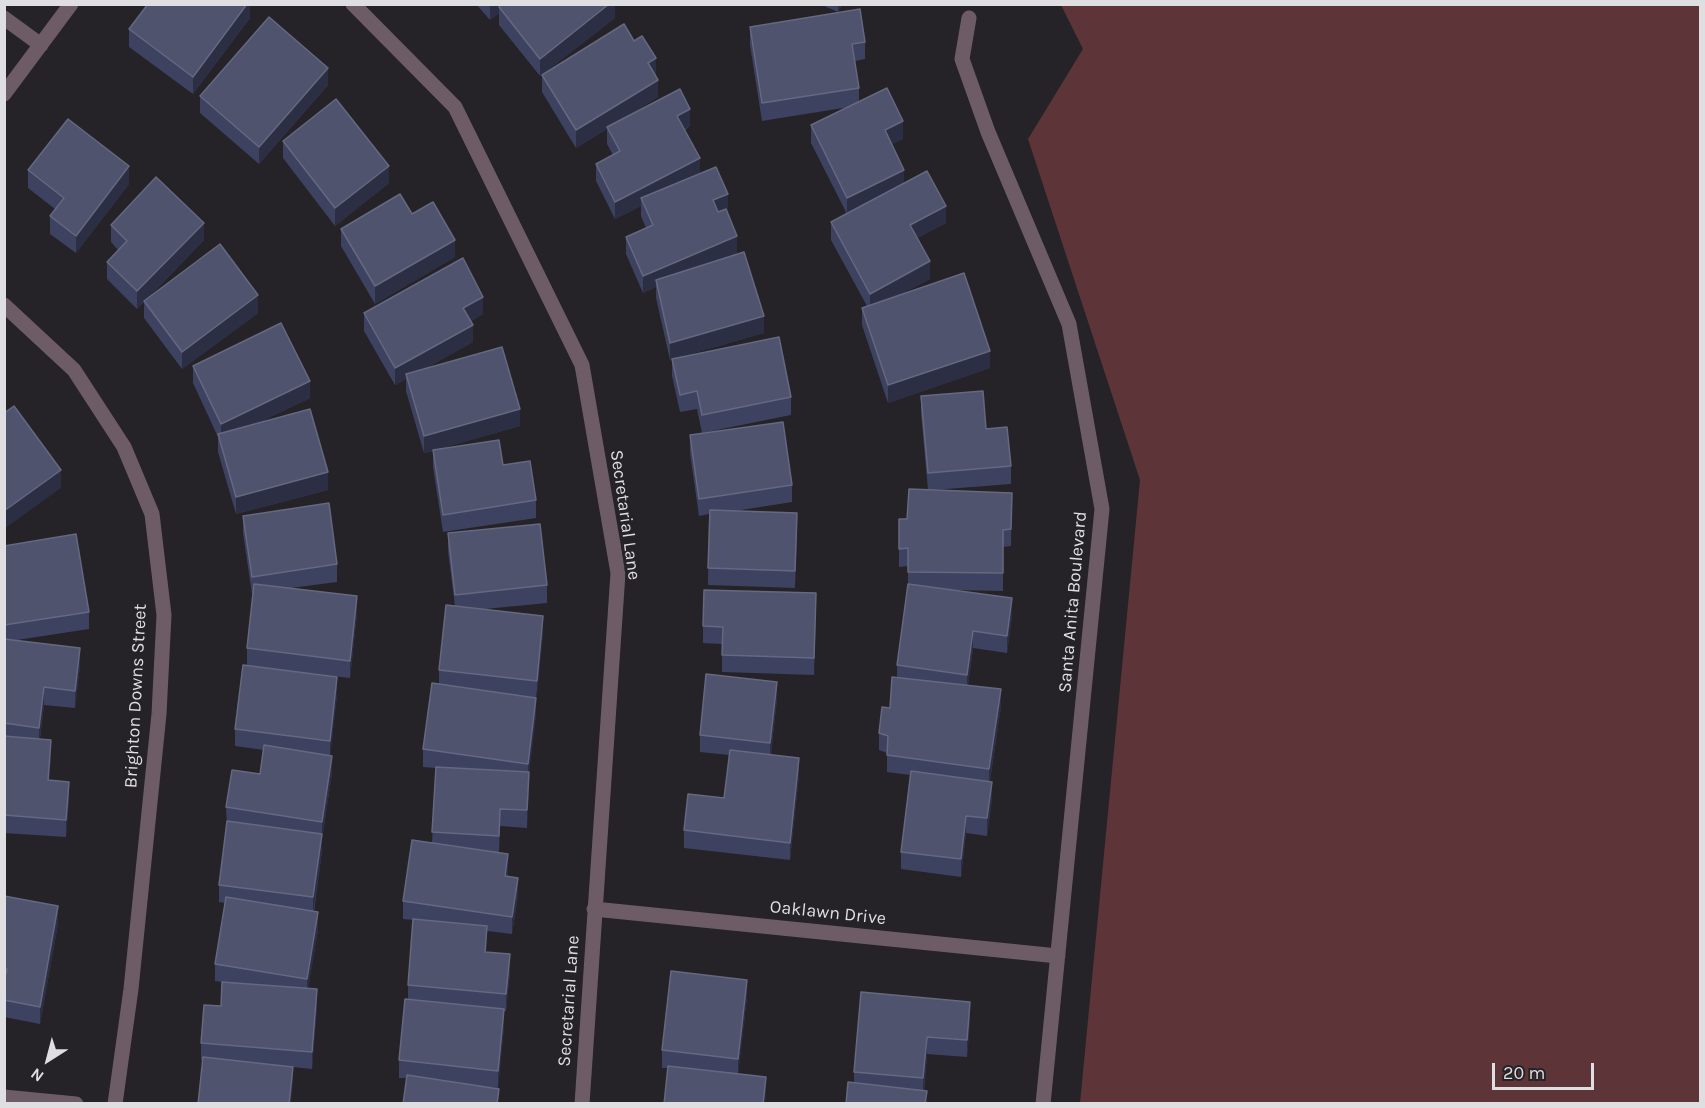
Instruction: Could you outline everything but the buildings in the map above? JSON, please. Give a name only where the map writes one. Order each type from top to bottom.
[{"type":"street","points":[[4,94],[71,4]]},
{"type":"street","name":"Secretarial Lane","points":[[353,4],[456,107],[582,365],[618,573],[582,1104]]},
{"type":"street","points":[[4,18],[41,45]]},
{"type":"street","name":"Santa Anita Boulevard","points":[[969,18],[962,59],[988,132],[1069,324],[1102,509],[1043,1104]]},
{"type":"street","name":"Brighton Downs Street","points":[[4,304],[74,370],[124,447],[152,513],[164,615],[159,714],[131,990],[115,1104]]},
{"type":"street","name":"Oaklawn Drive","points":[[594,909],[1058,956]]},
{"type":"street","points":[[4,1097],[76,1104]]},
{"type":"shaded area","points":[[1061,5],[1700,5],[1700,1103],[1080,1103],[1140,480],[1028,139],[1083,49]]}]
